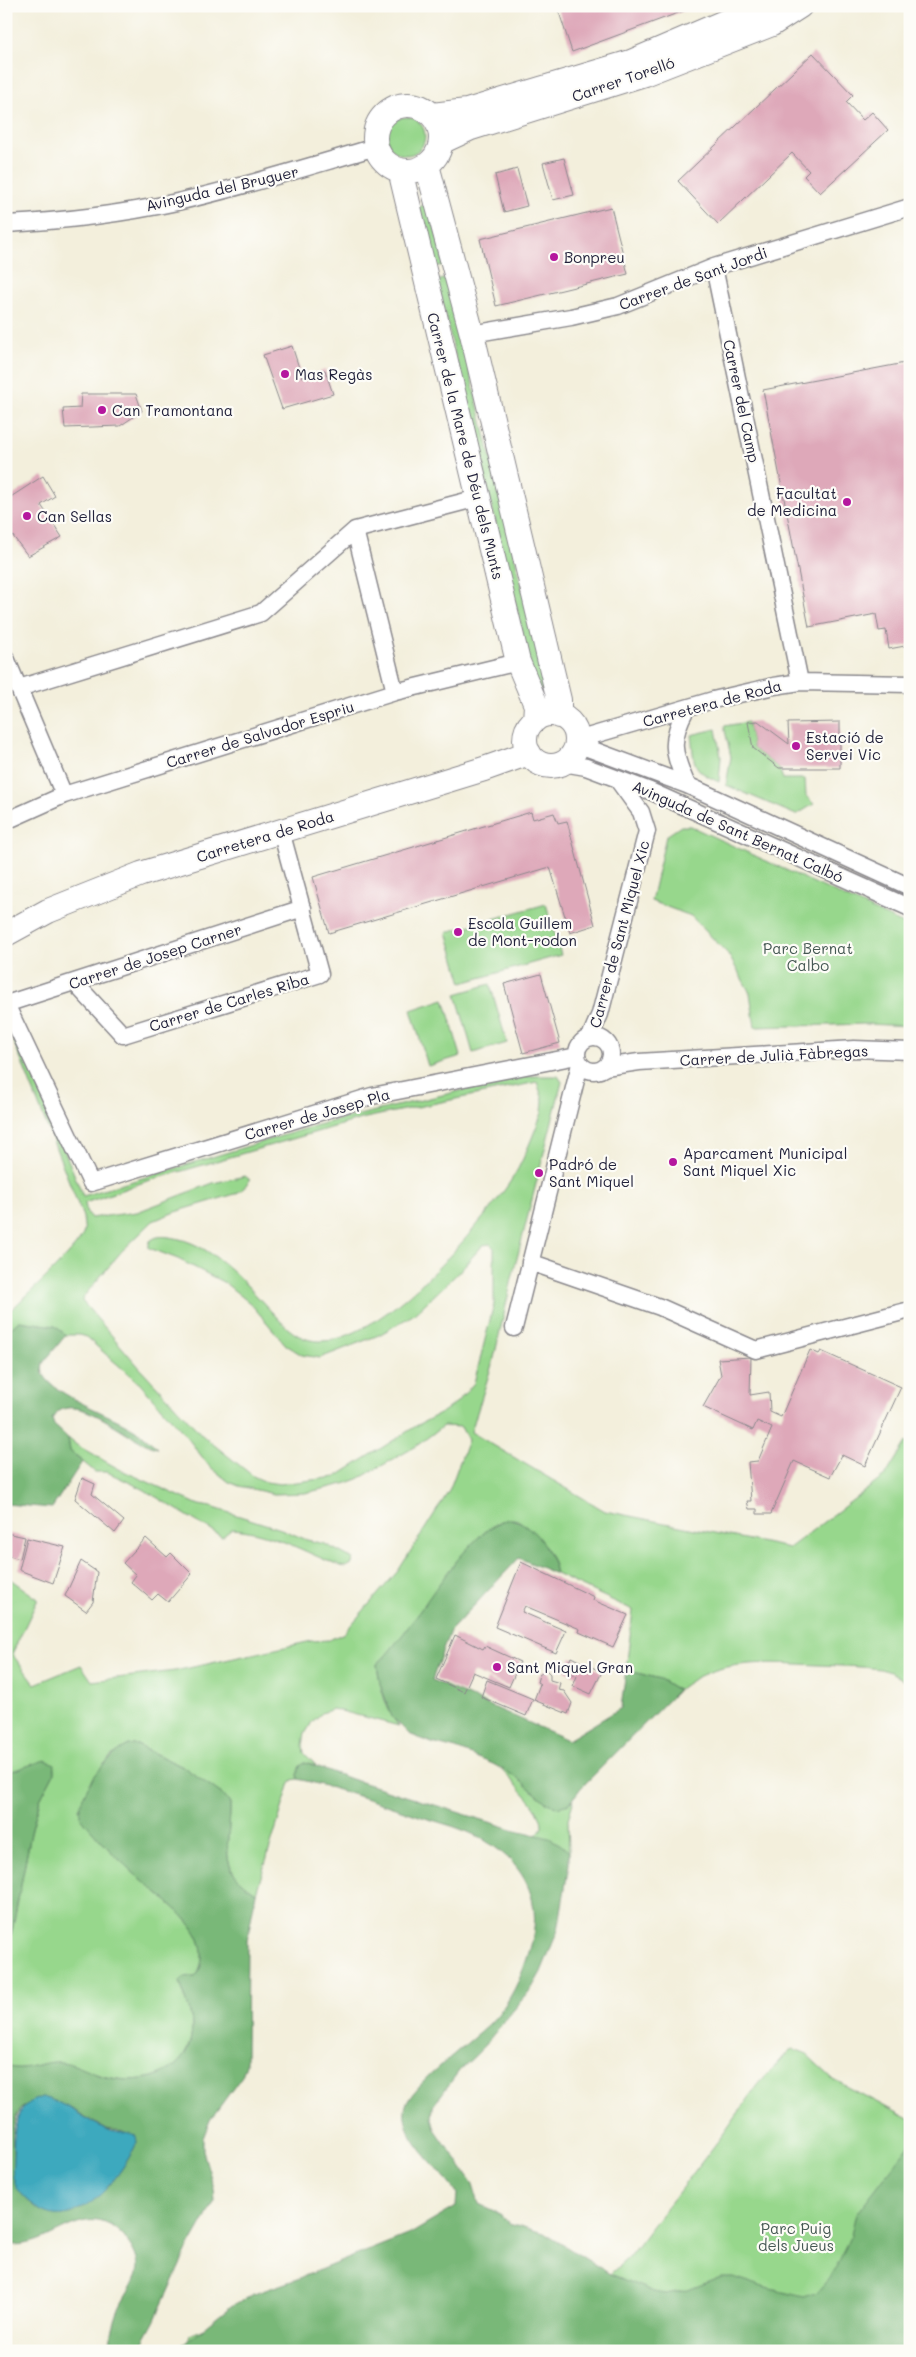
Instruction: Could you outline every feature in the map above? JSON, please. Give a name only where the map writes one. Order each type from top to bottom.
[{"type":"street","name":"Carrer Torelló","points":[[432,115],[466,111],[631,62],[762,6]]},
{"type":"street","name":"Carrer Torelló","points":[[441,142],[471,128],[644,74],[772,24],[800,6]]},
{"type":"street","points":[[401,105],[414,105],[432,115],[439,125],[441,142],[438,153],[427,165],[414,170],[400,170],[385,162],[376,147],[376,126],[389,110],[401,105]]},
{"type":"street","name":"Avinguda del Bruguer","points":[[6,224],[82,217],[175,202],[238,187],[376,147]]},
{"type":"street","name":"Carrer de la Mare de Déu dels Munts","points":[[427,165],[472,334],[559,700],[559,716]]},
{"type":"street","name":"Carrer de la Mare de Déu dels Munts","points":[[400,170],[518,662],[536,705],[535,720]]},
{"type":"street","name":"Carrer de Sant Jordi","points":[[472,334],[571,317],[618,306],[714,268],[910,207]]},
{"type":"street","name":"Carrer del Camp","points":[[714,268],[800,682]]},
{"type":"street","points":[[19,688],[261,613],[355,530],[478,498]]},
{"type":"street","points":[[355,530],[395,692]]},
{"type":"street","points":[[6,658],[64,795]]},
{"type":"street","name":"Carrer de Salvador Espriu","points":[[6,821],[64,795],[395,692],[518,662]]},
{"type":"street","name":"Carretera de Roda","points":[[577,742],[756,690],[800,682],[910,684]]},
{"type":"street","name":"Avinguda de Sant Bernat Calbó","points":[[686,709],[674,736],[676,758],[687,785]]},
{"type":"street","points":[[545,716],[559,716],[573,726],[577,742],[573,754],[563,763],[554,766],[544,765],[535,760],[529,752],[525,739],[528,729],[535,720],[545,716]]},
{"type":"street","name":"Avinguda de Sant Bernat Calbó","points":[[577,742],[687,785],[910,887]]},
{"type":"street","name":"Carretera de Roda","points":[[6,934],[48,911],[142,874],[484,769],[529,752]]},
{"type":"street","name":"Avinguda de Sant Bernat Calbó","points":[[563,763],[586,768],[617,779],[709,816],[910,908]]},
{"type":"street","name":"Carrer de Sant Miquel Xic","points":[[590,1037],[600,1014],[647,831],[640,812],[617,779]]},
{"type":"street","name":"Carrer de Carles Riba","points":[[74,982],[123,1035],[320,974],[281,831]]},
{"type":"street","name":"Carrer de Josep Carner","points":[[6,1004],[303,908]]},
{"type":"street","name":"Carrer de Josep Pla","points":[[6,1004],[91,1183],[372,1096],[578,1060]]},
{"type":"street","points":[[514,1328],[572,1099],[580,1044],[590,1037],[602,1039],[607,1044],[639,1062]]},
{"type":"street","points":[[572,1099],[611,1056],[607,1044]]},
{"type":"street","name":"Carrer de Julià Fàbregas","points":[[600,1069],[639,1062],[854,1049],[910,1051]]},
{"type":"street","points":[[578,1060],[587,1070],[600,1069]]},
{"type":"street","points":[[530,1262],[660,1307],[756,1350],[910,1310]]},
{"type":"green space","points":[[406,117],[419,123],[425,136],[419,149],[406,155],[393,149],[387,136],[393,123]]},
{"type":"green space","points":[[429,204],[444,265],[434,267],[418,207]]},
{"type":"green space","points":[[447,278],[547,689],[537,692],[437,281]]},
{"type":"green space","points":[[748,722],[753,748],[779,768],[783,779],[805,779],[806,796],[814,804],[796,815],[726,785],[731,757],[724,726]]},
{"type":"green space","points":[[716,729],[721,757],[719,782],[698,769],[694,759],[691,735]]},
{"type":"green space","name":"Parc Bernat Calbo","points":[[681,826],[690,826],[910,927],[910,1026],[867,1024],[755,1027],[750,993],[728,954],[691,916],[651,901],[666,836]]},
{"type":"green space","points":[[546,904],[561,955],[462,983],[447,932]]},
{"type":"green space","points":[[490,984],[507,1043],[473,1053],[456,994]]},
{"type":"green space","points":[[444,999],[461,1056],[428,1066],[411,1010]]},
{"type":"green space","points":[[6,1007],[83,1196],[321,1124],[522,1076],[558,1076],[562,1082],[513,1274],[494,1358],[471,1432],[605,1511],[789,1548],[886,1475],[906,1442],[910,1443],[910,1684],[891,1672],[880,1669],[764,1663],[727,1667],[710,1672],[693,1679],[678,1690],[660,1679],[626,1670],[633,1610],[556,1574],[550,1555],[543,1544],[520,1521],[513,1519],[497,1523],[479,1537],[461,1557],[391,1650],[377,1664],[387,1705],[399,1726],[333,1709],[322,1713],[312,1722],[305,1734],[303,1745],[304,1753],[316,1765],[305,1762],[297,1775],[298,1779],[292,1780],[289,1786],[256,1893],[234,1873],[230,1863],[228,1842],[230,1803],[226,1797],[185,1768],[137,1745],[129,1745],[111,1756],[94,1777],[79,1809],[89,1826],[104,1844],[179,1912],[196,1934],[201,1946],[202,1959],[200,1969],[195,1977],[190,1977],[180,1982],[192,2021],[190,2043],[184,2056],[175,2066],[151,2078],[137,2080],[107,2077],[61,2063],[20,2068],[7,2067],[6,1962],[32,1828],[40,1800],[54,1773],[16,1771],[6,1773],[6,1576],[38,1599],[12,1654],[35,1684],[81,1665],[92,1681],[175,1671],[312,1641],[329,1640],[344,1633],[398,1571],[449,1491],[468,1440],[461,1427],[443,1426],[415,1447],[358,1479],[305,1493],[274,1494],[239,1486],[229,1482],[209,1466],[183,1432],[140,1384],[86,1337],[66,1335],[55,1326],[19,1321],[6,1333],[6,1314],[61,1262],[80,1240],[84,1229],[83,1217],[6,1022]],"holes":[[[537,1082],[543,1100],[542,1113],[518,1168],[508,1185],[472,1231],[420,1285],[391,1309],[363,1328],[335,1339],[310,1340],[293,1332],[226,1265],[199,1247],[185,1240],[166,1237],[156,1238],[149,1242],[149,1248],[178,1259],[225,1283],[251,1304],[286,1345],[302,1355],[320,1358],[379,1335],[413,1315],[455,1276],[483,1245],[490,1244],[494,1248],[494,1304],[474,1383],[457,1402],[443,1412],[416,1426],[336,1477],[280,1484],[266,1482],[253,1476],[203,1436],[139,1367],[82,1301],[84,1296],[121,1252],[153,1221],[175,1212],[235,1194],[242,1190],[250,1180],[245,1176],[213,1183],[137,1212],[91,1218],[87,1213],[85,1203],[144,1182],[365,1118]]]},
{"type":"green space","points":[[19,1321],[55,1326],[66,1335],[43,1363],[43,1374],[50,1383],[72,1398],[134,1429],[158,1448],[133,1437],[88,1412],[74,1408],[62,1410],[52,1419],[54,1425],[68,1438],[70,1451],[82,1462],[52,1508],[6,1504],[6,1333]]},
{"type":"green space","points":[[68,1438],[78,1446],[119,1469],[199,1505],[211,1507],[281,1529],[307,1540],[325,1544],[353,1559],[352,1564],[346,1567],[340,1566],[288,1543],[246,1531],[232,1529],[222,1537],[143,1489],[107,1472],[95,1472],[70,1451]]},
{"type":"green space","points":[[507,1519],[525,1525],[532,1531],[545,1547],[556,1574],[519,1558],[450,1631],[432,1680],[568,1740],[621,1708],[626,1670],[660,1679],[678,1690],[580,1789],[569,1804],[558,1807],[546,1802],[516,1777],[493,1764],[456,1749],[432,1743],[409,1734],[392,1717],[380,1684],[377,1664],[400,1638],[463,1554],[492,1527]]},
{"type":"green space","points":[[129,1745],[137,1745],[185,1768],[226,1797],[230,1803],[228,1853],[230,1863],[234,1873],[256,1893],[247,1941],[246,2064],[242,2076],[210,2120],[203,2138],[203,2151],[214,2188],[215,2201],[186,2252],[154,2322],[138,2351],[108,2351],[117,2314],[135,2280],[138,2268],[137,2259],[132,2248],[124,2237],[111,2226],[99,2221],[87,2221],[75,2224],[38,2240],[23,2244],[6,2245],[6,2066],[21,2068],[62,2062],[109,2078],[123,2080],[138,2079],[152,2077],[176,2065],[184,2055],[190,2042],[192,2021],[180,1982],[183,1978],[195,1977],[200,1969],[202,1959],[201,1947],[197,1935],[180,1913],[123,1863],[80,1816],[80,1806],[89,1785],[103,1765]],"holes":[[[54,2101],[106,2129],[124,2132],[137,2142],[120,2172],[95,2199],[80,2209],[64,2214],[48,2213],[28,2201],[15,2182],[13,2170],[15,2121],[24,2107],[39,2102]]]},
{"type":"green space","points":[[45,1760],[55,1764],[54,1773],[40,1800],[32,1828],[6,1962],[6,1773]]},
{"type":"green space","points":[[305,1762],[351,1779],[512,1829],[549,1838],[569,1852],[569,1864],[558,1930],[541,1972],[532,1988],[478,2053],[459,2071],[433,2106],[432,2118],[435,2129],[473,2184],[479,2204],[494,2211],[509,2223],[544,2233],[610,2274],[654,2292],[665,2294],[688,2290],[721,2277],[733,2277],[766,2288],[804,2297],[816,2293],[832,2275],[850,2239],[856,2214],[910,2144],[910,2351],[175,2351],[231,2306],[254,2294],[412,2233],[456,2207],[457,2193],[424,2154],[409,2132],[405,2121],[405,2109],[408,2100],[428,2077],[489,2024],[503,2008],[519,1979],[530,1949],[534,1929],[534,1911],[531,1894],[524,1878],[514,1864],[501,1852],[486,1841],[461,1829],[298,1779],[297,1775],[300,1765]]},
{"type":"green space","points":[[500,1768],[516,1777],[546,1802],[569,1804],[574,1799],[568,1819],[569,1852],[554,1841],[536,1835],[542,1825],[537,1810],[532,1802]]},
{"type":"green space","name":"Parc Puig dels Jueus","points":[[794,2049],[805,2053],[833,2079],[910,2120],[910,2342],[185,2351],[190,2334],[261,2302],[623,2279],[610,2274],[628,2258],[724,2133],[758,2085],[790,2050]]},
{"type":"water","points":[[42,2097],[67,2107],[105,2129],[136,2136],[137,2142],[130,2156],[109,2186],[81,2209],[66,2215],[50,2214],[35,2206],[21,2193],[13,2177],[14,2138],[17,2121],[25,2106]]},
{"type":"building","points":[[557,6],[697,6],[572,52]]},
{"type":"building","points":[[813,53],[853,95],[846,102],[863,120],[872,112],[888,130],[820,193],[804,176],[809,171],[792,153],[718,224],[678,181]]},
{"type":"building","points":[[564,158],[574,195],[553,200],[543,163]]},
{"type":"building","points":[[517,169],[527,206],[504,212],[495,175]]},
{"type":"building","name":"Bonpreu","points":[[611,207],[628,274],[496,306],[480,239]]},
{"type":"building","name":"Mas Regàs","points":[[292,346],[302,377],[325,370],[333,394],[282,409],[263,355]]},
{"type":"building","name":"Facultat de Medicina","points":[[910,362],[910,645],[889,649],[886,630],[879,631],[876,614],[809,627],[763,390]]},
{"type":"building","name":"Can Tramontana","points":[[81,394],[136,394],[142,411],[120,426],[65,428],[63,409],[80,408]]},
{"type":"building","name":"Can Sellas","points":[[43,476],[55,496],[41,505],[62,537],[28,556],[6,527],[6,500]]},
{"type":"building","name":"Estació de Servei Vic","points":[[758,721],[789,744],[788,723],[840,722],[840,768],[779,768],[753,748],[748,722]]},
{"type":"building","points":[[531,812],[533,819],[554,813],[558,823],[567,821],[595,925],[570,933],[550,867],[329,933],[313,877]]},
{"type":"building","points":[[541,974],[560,1043],[523,1053],[504,984]]},
{"type":"building","points":[[810,1350],[819,1354],[821,1351],[901,1387],[865,1466],[842,1455],[830,1477],[794,1461],[771,1514],[757,1514],[757,1509],[749,1509],[747,1501],[751,1501],[748,1462],[758,1461],[772,1428],[757,1421],[753,1430],[703,1407],[721,1375],[718,1359],[751,1357],[750,1395],[769,1392],[770,1412],[781,1417]]},
{"type":"building","points":[[82,1478],[95,1484],[92,1494],[124,1521],[115,1533],[75,1499]]},
{"type":"building","points":[[6,1533],[25,1537],[20,1559],[6,1555]]},
{"type":"building","points":[[27,1538],[65,1547],[53,1583],[19,1570]]},
{"type":"building","points":[[146,1538],[167,1557],[171,1553],[192,1574],[168,1602],[158,1594],[152,1600],[131,1582],[136,1575],[123,1563]]},
{"type":"building","points":[[81,1561],[97,1572],[93,1602],[86,1611],[65,1596]]},
{"type":"building","points":[[521,1562],[594,1597],[593,1600],[628,1615],[613,1647],[579,1632],[580,1629],[525,1606],[522,1612],[566,1631],[556,1653],[495,1627]]},
{"type":"building","points":[[455,1635],[483,1649],[485,1646],[520,1662],[509,1687],[473,1672],[464,1692],[436,1679]]},
{"type":"building","points":[[571,1657],[602,1672],[591,1694],[573,1686],[577,1676],[565,1671]]},
{"type":"building","points":[[546,1670],[550,1674],[550,1680],[560,1683],[558,1690],[564,1691],[572,1703],[568,1714],[534,1700],[540,1684],[537,1682],[539,1675]]},
{"type":"building","points":[[487,1680],[533,1699],[526,1716],[481,1697]]},
{"type":"place","name":"Bonpreu","points":[[554,257]]},
{"type":"place","name":"Mas Regàs","points":[[285,374]]},
{"type":"place","name":"Can Tramontana","points":[[102,410]]},
{"type":"place","name":"Facultat de Medicina","points":[[847,502]]},
{"type":"place","name":"Can Sellas","points":[[27,516]]},
{"type":"place","name":"Estació de Servei Vic","points":[[796,746]]},
{"type":"place","name":"Escola Guillem de Mont-rodon","points":[[458,932]]},
{"type":"place","name":"Aparcament Municipal Sant Miquel Xic","points":[[673,1162]]},
{"type":"place","name":"Padró de Sant Miquel","points":[[539,1173]]},
{"type":"place","name":"Sant Miquel Gran","points":[[497,1667]]}]
